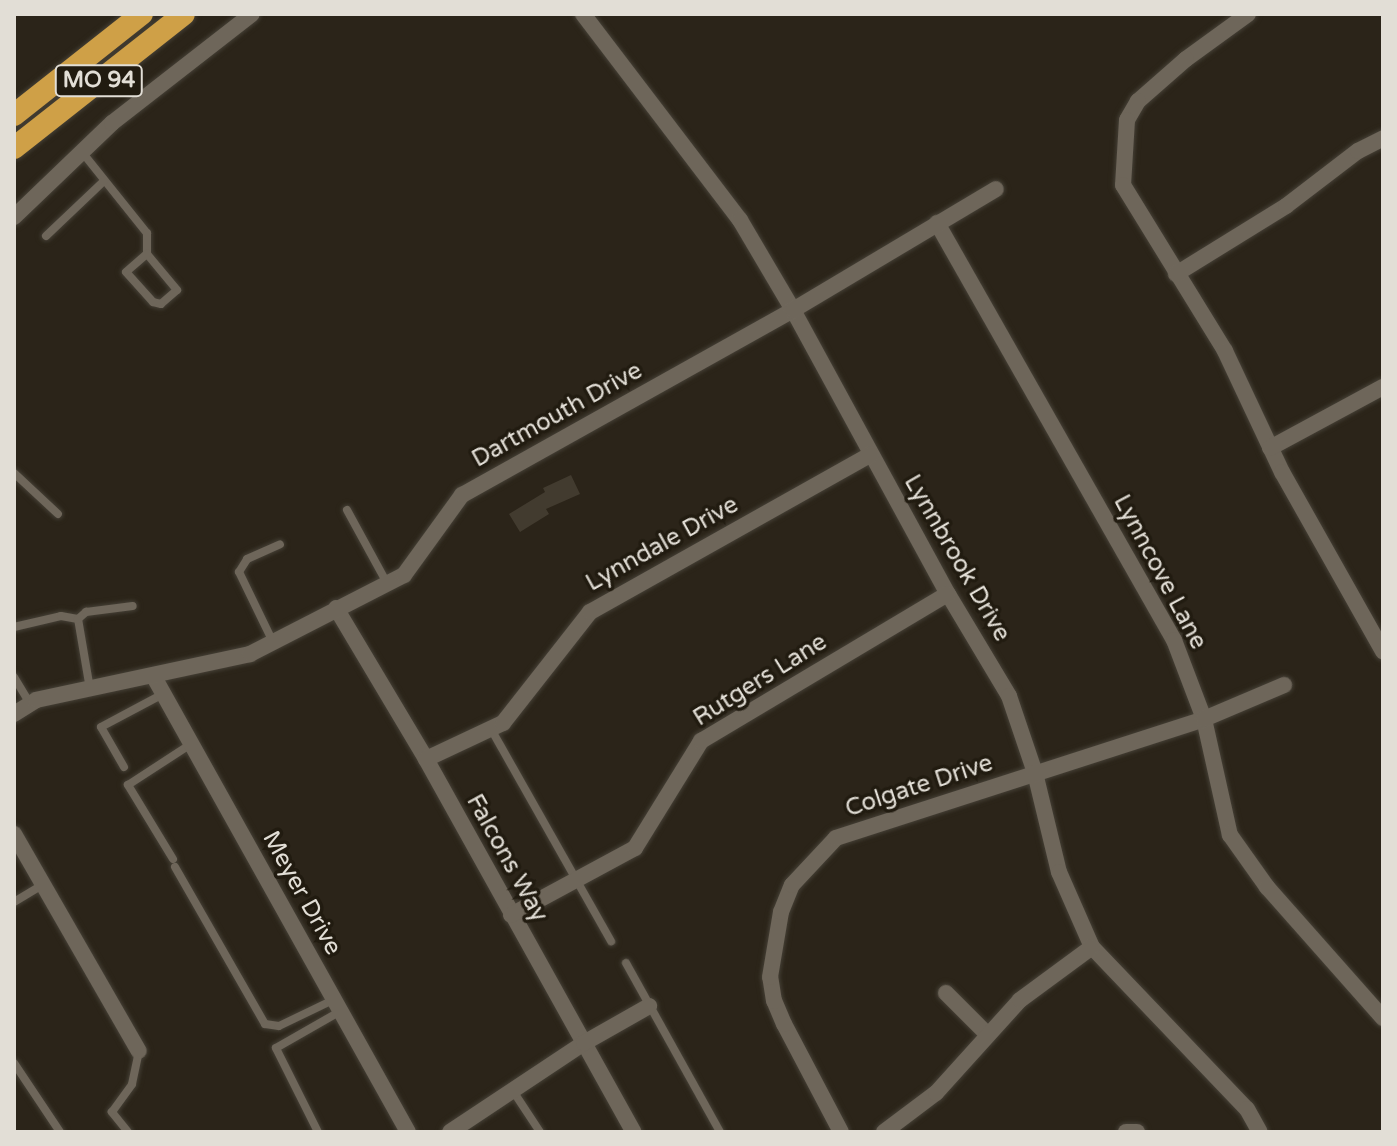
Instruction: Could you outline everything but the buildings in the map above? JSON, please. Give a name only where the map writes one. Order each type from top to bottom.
[{"type":"highway","name":"MO 94","points":[[14,115],[142,14]]},
{"type":"highway","name":"MO 94","points":[[14,148],[184,14]]},
{"type":"street","points":[[14,217],[112,123],[252,14]]},
{"type":"street","name":"Lynnbrook Drive","points":[[583,14],[740,220],[793,310],[948,594],[1009,696],[1035,773],[1059,872],[1092,947],[1247,1109],[1260,1132]]},
{"type":"street","points":[[1248,14],[1186,59],[1138,101],[1127,120],[1123,185],[1225,351],[1270,448],[1383,651]]},
{"type":"street","points":[[1176,274],[1286,206],[1358,151],[1383,138]]},
{"type":"street","name":"Dartmouth Drive","points":[[29,702],[250,654],[404,575],[462,495],[793,310],[996,189]]},
{"type":"street","name":"Lynncove Lane","points":[[937,223],[1174,640],[1204,719],[1230,835],[1267,887],[1383,1018]]},
{"type":"street","points":[[1270,448],[1383,387]]},
{"type":"street","name":"Lynndale Drive","points":[[426,759],[503,723],[590,612],[871,454]]},
{"type":"street","name":"Rutgers Lane","points":[[511,915],[635,848],[701,741],[948,594]]},
{"type":"street","name":"Falcons Way","points":[[336,608],[426,759],[634,1132]]},
{"type":"street","name":"Meyer Drive","points":[[154,677],[408,1132]]},
{"type":"street","name":"Colgate Drive","points":[[841,1132],[774,1001],[771,956],[781,912],[792,885],[836,838],[1204,719],[1284,685]]},
{"type":"street","points":[[14,714],[29,702]]},
{"type":"street","points":[[14,834],[139,1051]]},
{"type":"street","points":[[884,1132],[936,1093],[1020,1000],[1092,947]]},
{"type":"street","points":[[946,993],[988,1035]]},
{"type":"street","points":[[450,1132],[584,1043],[649,1006]]},
{"type":"street","points":[[1126,1132],[1137,1132]]},
{"type":"lane","points":[[81,152],[147,233],[147,254],[177,290],[161,304],[153,302],[126,272],[147,254]]},
{"type":"lane","points":[[46,236],[104,181]]},
{"type":"lane","points":[[14,473],[58,514]]},
{"type":"lane","points":[[347,510],[387,583]]},
{"type":"lane","points":[[273,642],[239,572],[247,559],[280,544]]},
{"type":"lane","points":[[78,619],[86,612],[133,606]]},
{"type":"lane","points":[[14,627],[61,616],[78,619]]},
{"type":"lane","points":[[78,619],[90,690]]},
{"type":"lane","points":[[14,677],[29,702]]},
{"type":"lane","points":[[124,767],[101,727],[163,694]]},
{"type":"lane","points":[[491,728],[611,941]]},
{"type":"lane","points":[[191,744],[128,785],[265,1024],[279,1026],[336,1005]]},
{"type":"lane","points":[[14,902],[42,885]]},
{"type":"lane","points":[[626,963],[720,1132]]},
{"type":"lane","points":[[318,1132],[276,1048],[336,1005]]},
{"type":"lane","points":[[128,1132],[112,1112],[132,1084],[139,1051]]},
{"type":"lane","points":[[14,1063],[60,1132]]},
{"type":"lane","points":[[512,1090],[540,1132]]}]
